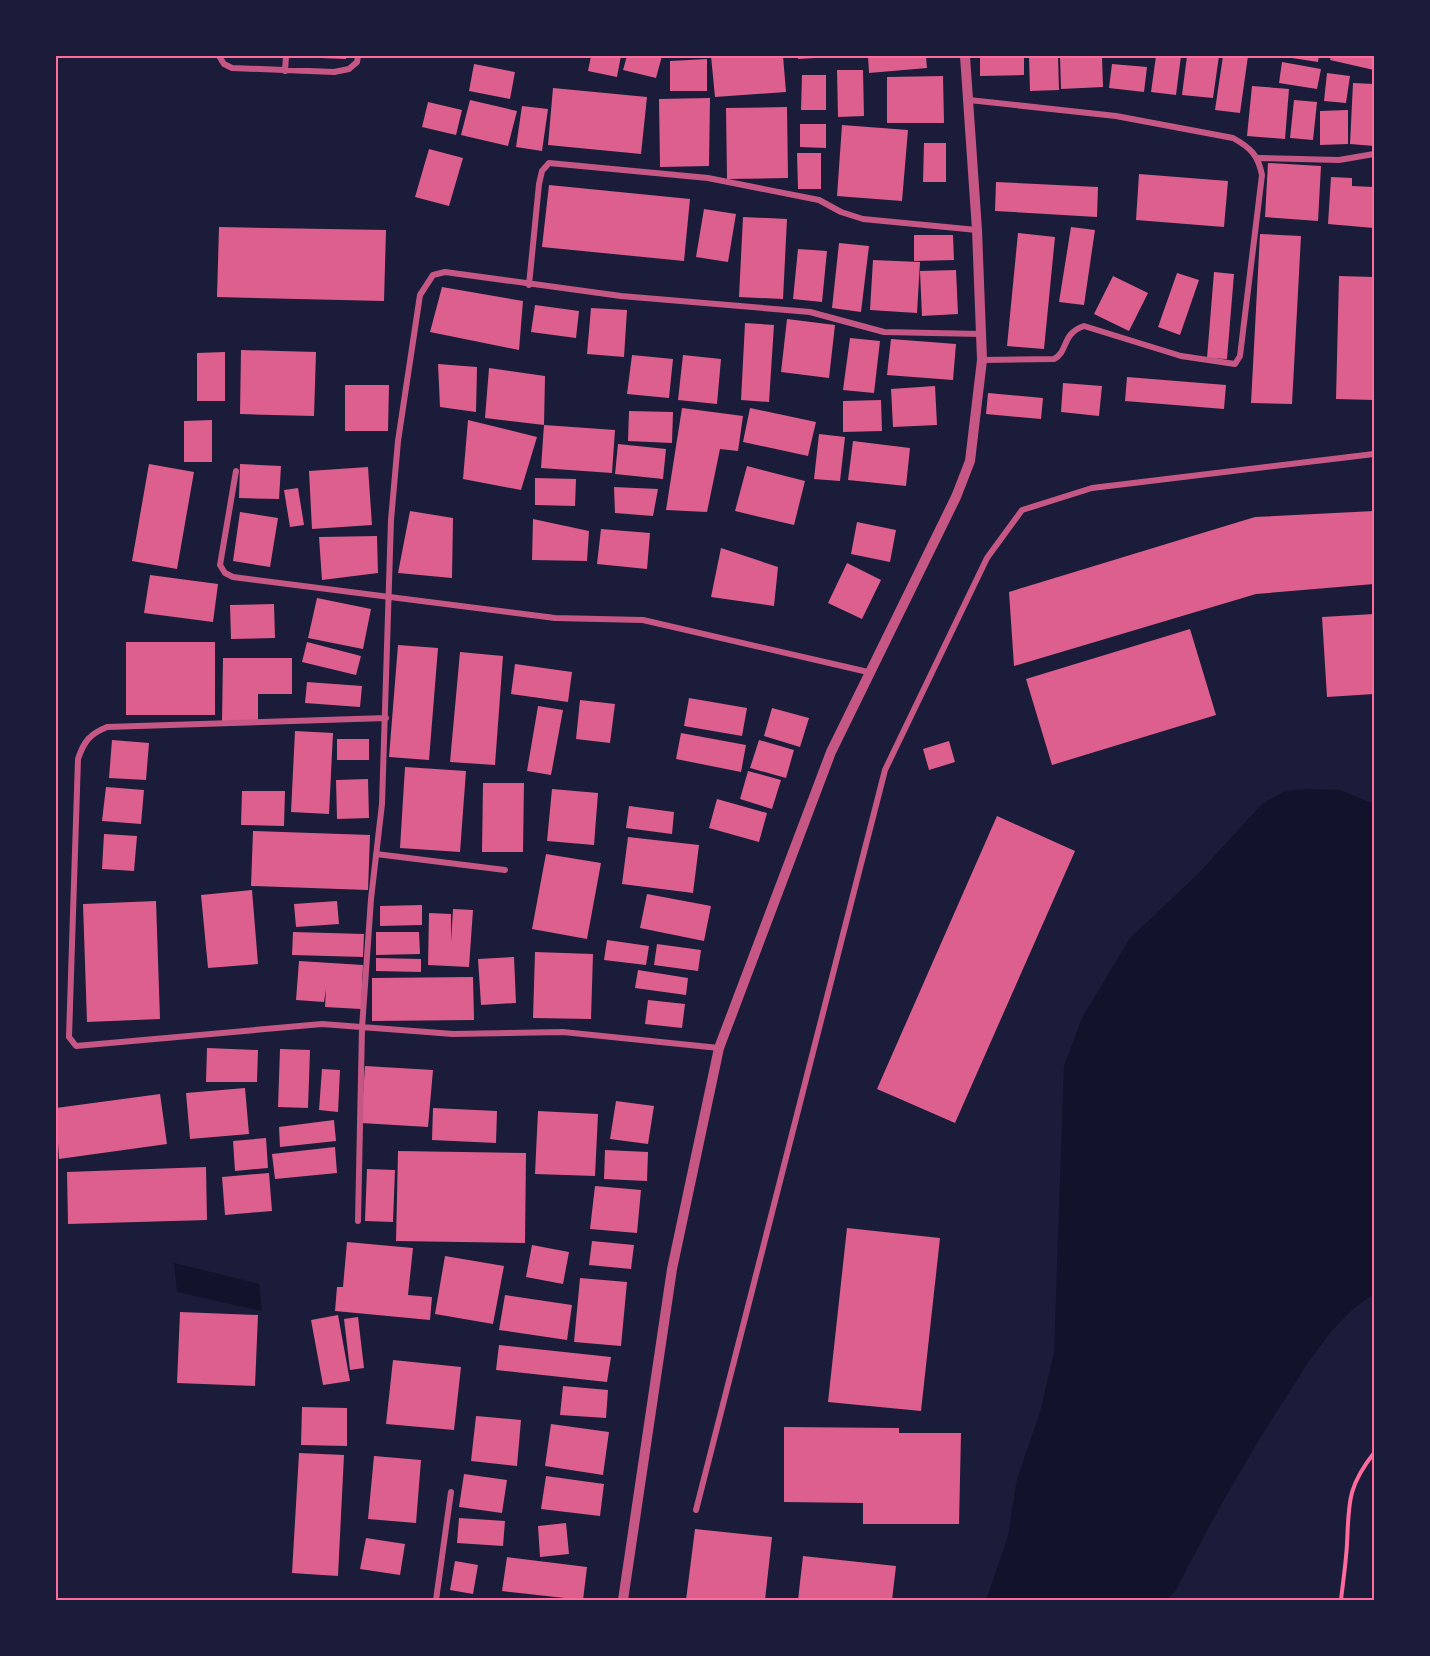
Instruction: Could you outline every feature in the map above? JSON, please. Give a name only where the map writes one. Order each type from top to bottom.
[{"type":"street","points":[[219,56],[224,64],[232,68],[334,72],[349,69],[357,62],[358,56]]},
{"type":"street","points":[[285,70],[286,56]]},
{"type":"street","points":[[623,1600],[672,1269],[719,1048],[831,752],[868,672],[956,497],[970,461],[982,360],[977,230],[966,56]]},
{"type":"street","points":[[969,100],[1116,116],[1233,138],[1249,147],[1258,158],[1262,175],[1240,357],[1235,364],[1181,356],[1084,326],[1073,330],[1060,356],[1054,360],[982,360]]},
{"type":"street","points":[[1258,158],[1339,160],[1374,154]]},
{"type":"street","points":[[529,285],[539,184],[549,163],[708,178],[819,200],[841,212],[863,219],[977,230]]},
{"type":"street","points":[[358,1221],[362,1028],[382,804],[391,520],[398,441],[420,295],[433,275],[445,272],[621,296],[810,312],[884,332],[981,334]]},
{"type":"street","points":[[696,1510],[885,770],[987,558],[1022,510],[1092,488],[1374,454]]},
{"type":"street","points":[[236,471],[220,565],[225,573],[233,578],[555,618],[643,620],[868,672]]},
{"type":"street","points":[[386,718],[107,727],[94,733],[84,742],[78,759],[69,1037],[76,1046],[321,1024],[453,1034],[563,1032],[719,1048]]},
{"type":"street","points":[[376,854],[504,870]]},
{"type":"street","points":[[436,1600],[451,1492]]},
{"type":"path","points":[[1341,1600],[1347,1545],[1347,1508],[1359,1473],[1374,1453]]},
{"type":"shaded area","points":[[1340,790],[1374,804],[1374,1294],[1348,1314],[1306,1366],[1244,1466],[1176,1590],[1167,1600],[986,1600],[1008,1536],[1017,1479],[1040,1412],[1054,1353],[1064,1066],[1082,1018],[1130,938],[1197,875],[1262,804],[1285,791]]},
{"type":"shaded area","points":[[174,1263],[259,1284],[262,1311],[177,1292]]},
{"type":"building","points":[[346,56],[346,59],[295,57]]},
{"type":"building","points":[[591,56],[621,56],[617,77],[588,71]]},
{"type":"building","points":[[627,56],[662,56],[656,78],[623,70]]},
{"type":"building","points":[[711,56],[783,56],[786,92],[715,97]]},
{"type":"building","points":[[798,56],[833,56],[833,57],[798,59]]},
{"type":"building","points":[[868,56],[926,56],[927,68],[869,73]]},
{"type":"building","points":[[980,56],[1024,56],[1024,75],[980,76]]},
{"type":"building","points":[[1029,56],[1058,56],[1059,90],[1030,91]]},
{"type":"building","points":[[1060,56],[1102,56],[1103,87],[1061,89]]},
{"type":"building","points":[[1156,56],[1181,56],[1176,95],[1151,92]]},
{"type":"building","points":[[1187,56],[1219,56],[1213,98],[1182,95]]},
{"type":"building","points":[[1223,56],[1248,56],[1240,113],[1215,110]]},
{"type":"building","points":[[1279,56],[1319,56],[1318,62]]},
{"type":"building","points":[[1331,56],[1374,56],[1374,70],[1330,60]]},
{"type":"building","points":[[707,59],[707,91],[670,91],[670,61]]},
{"type":"building","points":[[1282,62],[1321,69],[1317,89],[1279,83]]},
{"type":"building","points":[[474,64],[515,72],[510,99],[469,91]]},
{"type":"building","points":[[1112,64],[1147,67],[1144,92],[1109,88]]},
{"type":"building","points":[[837,70],[863,70],[864,116],[838,117]]},
{"type":"building","points":[[1327,73],[1350,76],[1346,103],[1324,101]]},
{"type":"building","points":[[802,75],[826,75],[826,110],[801,110]]},
{"type":"building","points":[[943,76],[944,123],[887,123],[887,77]]},
{"type":"building","points":[[1353,83],[1374,84],[1374,146],[1350,144]]},
{"type":"building","points":[[1252,86],[1289,89],[1285,139],[1247,136]]},
{"type":"building","points":[[553,88],[647,97],[641,154],[548,145]]},
{"type":"building","points":[[710,98],[709,166],[660,167],[659,99]]},
{"type":"building","points":[[470,100],[517,111],[508,146],[461,135]]},
{"type":"building","points":[[1294,100],[1317,102],[1313,140],[1290,138]]},
{"type":"building","points":[[428,102],[462,110],[456,135],[422,127]]},
{"type":"building","points":[[522,106],[548,109],[542,151],[516,147]]},
{"type":"building","points":[[787,107],[788,178],[727,179],[726,108]]},
{"type":"building","points":[[1348,110],[1348,144],[1320,145],[1320,111]]},
{"type":"building","points":[[800,124],[826,124],[826,148],[800,147]]},
{"type":"building","points":[[842,125],[908,130],[902,201],[837,196]]},
{"type":"building","points":[[924,143],[946,143],[946,182],[923,182]]},
{"type":"building","points":[[429,149],[463,158],[449,206],[415,197]]},
{"type":"building","points":[[797,153],[821,153],[821,189],[798,189]]},
{"type":"building","points":[[1268,163],[1321,166],[1318,221],[1265,217]]},
{"type":"building","points":[[1139,174],[1228,181],[1224,227],[1136,220]]},
{"type":"building","points":[[1331,177],[1352,178],[1352,186],[1374,187],[1374,228],[1328,224]]},
{"type":"building","points":[[996,182],[1098,187],[1097,217],[995,211]]},
{"type":"building","points":[[549,185],[690,199],[684,261],[542,247]]},
{"type":"building","points":[[704,209],[736,214],[728,262],[696,257]]},
{"type":"building","points":[[743,217],[787,219],[783,299],[739,297]]},
{"type":"building","points":[[219,227],[386,230],[384,301],[217,297]]},
{"type":"building","points":[[1071,227],[1095,230],[1084,305],[1059,302]]},
{"type":"building","points":[[1018,233],[1055,237],[1044,349],[1007,346]]},
{"type":"building","points":[[1260,234],[1301,236],[1292,404],[1251,403]]},
{"type":"building","points":[[914,235],[953,235],[954,260],[914,261]]},
{"type":"building","points":[[839,243],[869,246],[861,312],[832,308]]},
{"type":"building","points":[[798,249],[827,251],[822,302],[793,299]]},
{"type":"building","points":[[873,260],[920,262],[917,313],[870,310]]},
{"type":"building","points":[[956,270],[958,314],[922,316],[920,271]]},
{"type":"building","points":[[1214,272],[1234,274],[1227,359],[1207,358]]},
{"type":"building","points":[[1177,273],[1199,280],[1180,335],[1158,327]]},
{"type":"building","points":[[1113,276],[1148,293],[1129,331],[1094,314]]},
{"type":"building","points":[[1339,276],[1374,277],[1374,400],[1336,399]]},
{"type":"building","points":[[442,287],[523,301],[519,350],[430,332]]},
{"type":"building","points":[[535,305],[579,311],[576,338],[531,332]]},
{"type":"building","points":[[591,308],[627,310],[624,357],[587,354]]},
{"type":"building","points":[[787,319],[835,325],[829,378],[781,372]]},
{"type":"building","points":[[745,323],[774,325],[769,402],[741,400]]},
{"type":"building","points":[[850,338],[880,341],[874,393],[843,390]]},
{"type":"building","points":[[891,339],[956,344],[953,380],[887,375]]},
{"type":"building","points":[[241,350],[316,352],[314,416],[240,414]]},
{"type":"building","points":[[225,352],[225,401],[197,401],[197,353]]},
{"type":"building","points":[[632,355],[673,359],[669,398],[627,394]]},
{"type":"building","points":[[683,355],[721,359],[717,404],[678,400]]},
{"type":"building","points":[[438,364],[477,367],[476,412],[440,407]]},
{"type":"building","points":[[489,368],[545,376],[544,425],[485,418]]},
{"type":"building","points":[[1127,377],[1226,385],[1224,409],[1125,401]]},
{"type":"building","points":[[1063,383],[1102,386],[1099,416],[1061,412]]},
{"type":"building","points":[[345,385],[389,385],[388,431],[345,431]]},
{"type":"building","points":[[935,386],[937,425],[893,427],[891,389]]},
{"type":"building","points":[[988,393],[1043,398],[1041,419],[986,414]]},
{"type":"building","points":[[881,400],[882,431],[843,432],[843,401]]},
{"type":"building","points":[[682,408],[743,416],[738,451],[720,449],[707,512],[666,510]]},
{"type":"building","points":[[750,408],[816,422],[808,456],[743,442]]},
{"type":"building","points":[[629,411],[673,412],[672,443],[628,441]]},
{"type":"building","points":[[212,420],[212,462],[184,462],[184,421]]},
{"type":"building","points":[[468,420],[537,437],[521,490],[463,479]]},
{"type":"building","points":[[544,425],[615,430],[612,473],[541,468]]},
{"type":"building","points":[[819,434],[845,437],[840,481],[814,479]]},
{"type":"building","points":[[853,441],[910,448],[906,486],[848,480]]},
{"type":"building","points":[[618,444],[666,449],[663,479],[615,474]]},
{"type":"building","points":[[149,464],[194,472],[177,569],[132,561]]},
{"type":"building","points":[[240,464],[281,466],[279,499],[239,498]]},
{"type":"building","points":[[747,466],[805,481],[794,525],[735,511]]},
{"type":"building","points":[[368,467],[372,525],[312,529],[309,471]]},
{"type":"building","points":[[535,478],[576,479],[575,506],[535,505]]},
{"type":"building","points":[[614,487],[658,489],[653,516],[615,513]]},
{"type":"building","points":[[298,488],[304,525],[290,527],[284,490]]},
{"type":"building","points":[[410,511],[453,518],[452,578],[398,573]]},
{"type":"building","points":[[1374,511],[1374,584],[1256,594],[1014,666],[1009,592],[1255,517]]},
{"type":"building","points":[[240,512],[278,518],[270,567],[233,561]]},
{"type":"building","points":[[533,519],[589,531],[587,561],[532,560]]},
{"type":"building","points":[[857,522],[896,530],[890,562],[851,554]]},
{"type":"building","points":[[601,529],[650,533],[647,569],[597,564]]},
{"type":"building","points":[[377,536],[378,573],[322,580],[319,537]]},
{"type":"building","points":[[721,548],[778,567],[774,606],[711,597]]},
{"type":"building","points":[[847,563],[881,580],[862,619],[828,603]]},
{"type":"building","points":[[150,575],[218,584],[213,622],[144,613]]},
{"type":"building","points":[[317,598],[371,609],[363,649],[308,638]]},
{"type":"building","points":[[274,604],[275,638],[231,639],[230,605]]},
{"type":"building","points":[[1374,614],[1374,694],[1327,697],[1322,617]]},
{"type":"building","points":[[1190,629],[1216,715],[1052,765],[1026,679]]},
{"type":"building","points":[[126,642],[215,642],[215,715],[126,715]]},
{"type":"building","points":[[307,642],[361,656],[356,675],[302,662]]},
{"type":"building","points":[[398,645],[438,648],[429,760],[389,757]]},
{"type":"building","points":[[460,652],[503,656],[495,765],[450,762]]},
{"type":"building","points":[[223,658],[292,658],[292,694],[258,694],[258,721],[222,721]]},
{"type":"building","points":[[515,664],[572,672],[568,702],[511,694]]},
{"type":"building","points":[[307,682],[362,686],[360,707],[305,703]]},
{"type":"building","points":[[689,698],[747,708],[742,736],[684,726]]},
{"type":"building","points":[[580,700],[615,704],[610,743],[576,739]]},
{"type":"building","points":[[538,706],[563,710],[551,775],[527,771]]},
{"type":"building","points":[[772,708],[809,718],[800,747],[764,736]]},
{"type":"building","points":[[295,731],[333,733],[329,814],[291,812]]},
{"type":"building","points":[[681,733],[746,745],[741,772],[676,759]]},
{"type":"building","points":[[337,739],[369,739],[369,760],[337,760]]},
{"type":"building","points":[[112,740],[149,743],[146,780],[109,778]]},
{"type":"building","points":[[759,740],[794,750],[786,778],[750,768]]},
{"type":"building","points":[[949,741],[955,762],[929,770],[923,749]]},
{"type":"building","points":[[405,767],[466,771],[460,852],[400,848]]},
{"type":"building","points":[[748,771],[781,780],[772,809],[740,799]]},
{"type":"building","points":[[368,779],[369,818],[337,819],[336,780]]},
{"type":"building","points":[[483,783],[524,783],[523,852],[482,852]]},
{"type":"building","points":[[106,787],[144,790],[141,824],[102,821]]},
{"type":"building","points":[[552,789],[598,793],[594,845],[547,841]]},
{"type":"building","points":[[242,791],[285,791],[284,826],[241,825]]},
{"type":"building","points":[[717,799],[767,813],[759,842],[709,828]]},
{"type":"building","points":[[629,806],[674,812],[672,834],[626,828]]},
{"type":"building","points":[[997,816],[1075,851],[955,1123],[877,1089]]},
{"type":"building","points":[[253,831],[370,835],[368,890],[251,886]]},
{"type":"building","points":[[104,834],[137,836],[134,871],[102,869]]},
{"type":"building","points":[[628,837],[699,845],[693,893],[622,884]]},
{"type":"building","points":[[546,854],[601,863],[587,939],[532,929]]},
{"type":"building","points":[[252,890],[258,964],[208,968],[201,895]]},
{"type":"building","points":[[647,894],[711,906],[704,941],[640,928]]},
{"type":"building","points":[[156,901],[160,1019],[87,1022],[83,904]]},
{"type":"building","points":[[337,901],[339,924],[296,927],[294,904]]},
{"type":"building","points":[[422,905],[422,925],[380,926],[380,906]]},
{"type":"building","points":[[453,909],[473,910],[469,967],[428,965],[429,913],[451,914],[451,942]]},
{"type":"building","points":[[293,932],[364,934],[363,957],[292,955]]},
{"type":"building","points":[[376,932],[419,932],[420,954],[376,955]]},
{"type":"building","points":[[607,940],[649,946],[646,965],[604,960]]},
{"type":"building","points":[[657,944],[701,950],[698,971],[654,965]]},
{"type":"building","points":[[535,952],[593,954],[591,1019],[533,1018]]},
{"type":"building","points":[[514,957],[516,1003],[481,1005],[478,959]]},
{"type":"building","points":[[376,958],[421,959],[421,972],[376,971]]},
{"type":"building","points":[[299,961],[363,965],[361,1009],[325,1007],[326,989],[324,1002],[296,1000]]},
{"type":"building","points":[[638,970],[688,978],[686,995],[635,988]]},
{"type":"building","points":[[473,977],[474,1020],[372,1021],[372,978]]},
{"type":"building","points":[[648,1000],[685,1004],[682,1028],[645,1024]]},
{"type":"building","points":[[207,1048],[258,1050],[257,1082],[206,1082]]},
{"type":"building","points":[[280,1049],[310,1050],[308,1108],[278,1107]]},
{"type":"building","points":[[365,1066],[433,1070],[428,1127],[361,1123]]},
{"type":"building","points":[[322,1069],[340,1070],[338,1112],[319,1110]]},
{"type":"building","points":[[245,1088],[249,1134],[190,1139],[186,1093]]},
{"type":"building","points":[[160,1094],[167,1144],[59,1159],[56,1108]]},
{"type":"building","points":[[616,1101],[654,1106],[648,1144],[610,1139]]},
{"type":"building","points":[[433,1108],[497,1111],[496,1143],[432,1140]]},
{"type":"building","points":[[538,1111],[598,1114],[595,1176],[535,1174]]},
{"type":"building","points":[[334,1120],[336,1141],[280,1147],[279,1127]]},
{"type":"building","points":[[266,1138],[268,1168],[235,1171],[233,1141]]},
{"type":"building","points":[[335,1147],[337,1173],[275,1179],[272,1154]]},
{"type":"building","points":[[605,1150],[648,1152],[647,1181],[604,1179]]},
{"type":"building","points":[[398,1151],[526,1153],[525,1243],[396,1241]]},
{"type":"building","points":[[206,1167],[207,1220],[68,1224],[67,1172]]},
{"type":"building","points":[[367,1169],[395,1170],[393,1222],[365,1221]]},
{"type":"building","points":[[269,1173],[272,1211],[225,1215],[222,1177]]},
{"type":"building","points":[[595,1186],[641,1190],[637,1233],[590,1229]]},
{"type":"building","points":[[847,1228],[940,1238],[921,1411],[828,1402]]},
{"type":"building","points":[[592,1241],[634,1245],[631,1269],[589,1265]]},
{"type":"building","points":[[347,1242],[413,1248],[408,1295],[432,1297],[430,1320],[335,1311],[337,1287],[343,1287]]},
{"type":"building","points":[[532,1245],[569,1252],[563,1284],[526,1277]]},
{"type":"building","points":[[445,1256],[504,1266],[493,1324],[435,1314]]},
{"type":"building","points":[[580,1278],[627,1282],[621,1346],[574,1342]]},
{"type":"building","points":[[505,1295],[572,1305],[567,1340],[499,1330]]},
{"type":"building","points":[[180,1312],[258,1315],[255,1386],[177,1383]]},
{"type":"building","points":[[338,1315],[350,1381],[323,1385],[311,1320]]},
{"type":"building","points":[[358,1317],[364,1368],[350,1370],[344,1319]]},
{"type":"building","points":[[499,1345],[611,1357],[607,1382],[496,1370]]},
{"type":"building","points":[[393,1360],[461,1367],[454,1430],[386,1424]]},
{"type":"building","points":[[563,1386],[608,1390],[606,1418],[560,1415]]},
{"type":"building","points":[[302,1407],[347,1408],[347,1446],[301,1445]]},
{"type":"building","points":[[476,1416],[521,1420],[517,1466],[471,1461]]},
{"type":"building","points":[[551,1424],[609,1432],[603,1475],[545,1466]]},
{"type":"building","points":[[784,1427],[899,1428],[899,1433],[961,1433],[959,1524],[863,1524],[863,1503],[784,1502]]},
{"type":"building","points":[[299,1453],[344,1455],[338,1576],[292,1573]]},
{"type":"building","points":[[374,1456],[421,1460],[416,1523],[368,1519]]},
{"type":"building","points":[[464,1474],[507,1480],[502,1513],[459,1507]]},
{"type":"building","points":[[546,1476],[604,1484],[600,1516],[541,1509]]},
{"type":"building","points":[[459,1518],[505,1521],[503,1546],[457,1543]]},
{"type":"building","points":[[566,1523],[569,1554],[540,1557],[538,1526]]},
{"type":"building","points":[[695,1529],[772,1537],[765,1600],[686,1600]]},
{"type":"building","points":[[366,1538],[405,1544],[400,1575],[360,1569]]},
{"type":"building","points":[[803,1556],[896,1566],[892,1600],[798,1600]]},
{"type":"building","points":[[507,1557],[587,1567],[583,1600],[502,1591]]},
{"type":"building","points":[[455,1561],[478,1565],[473,1594],[450,1590]]},
{"type":"building","points":[[334,1598],[411,1598],[411,1600],[334,1600]]}]
